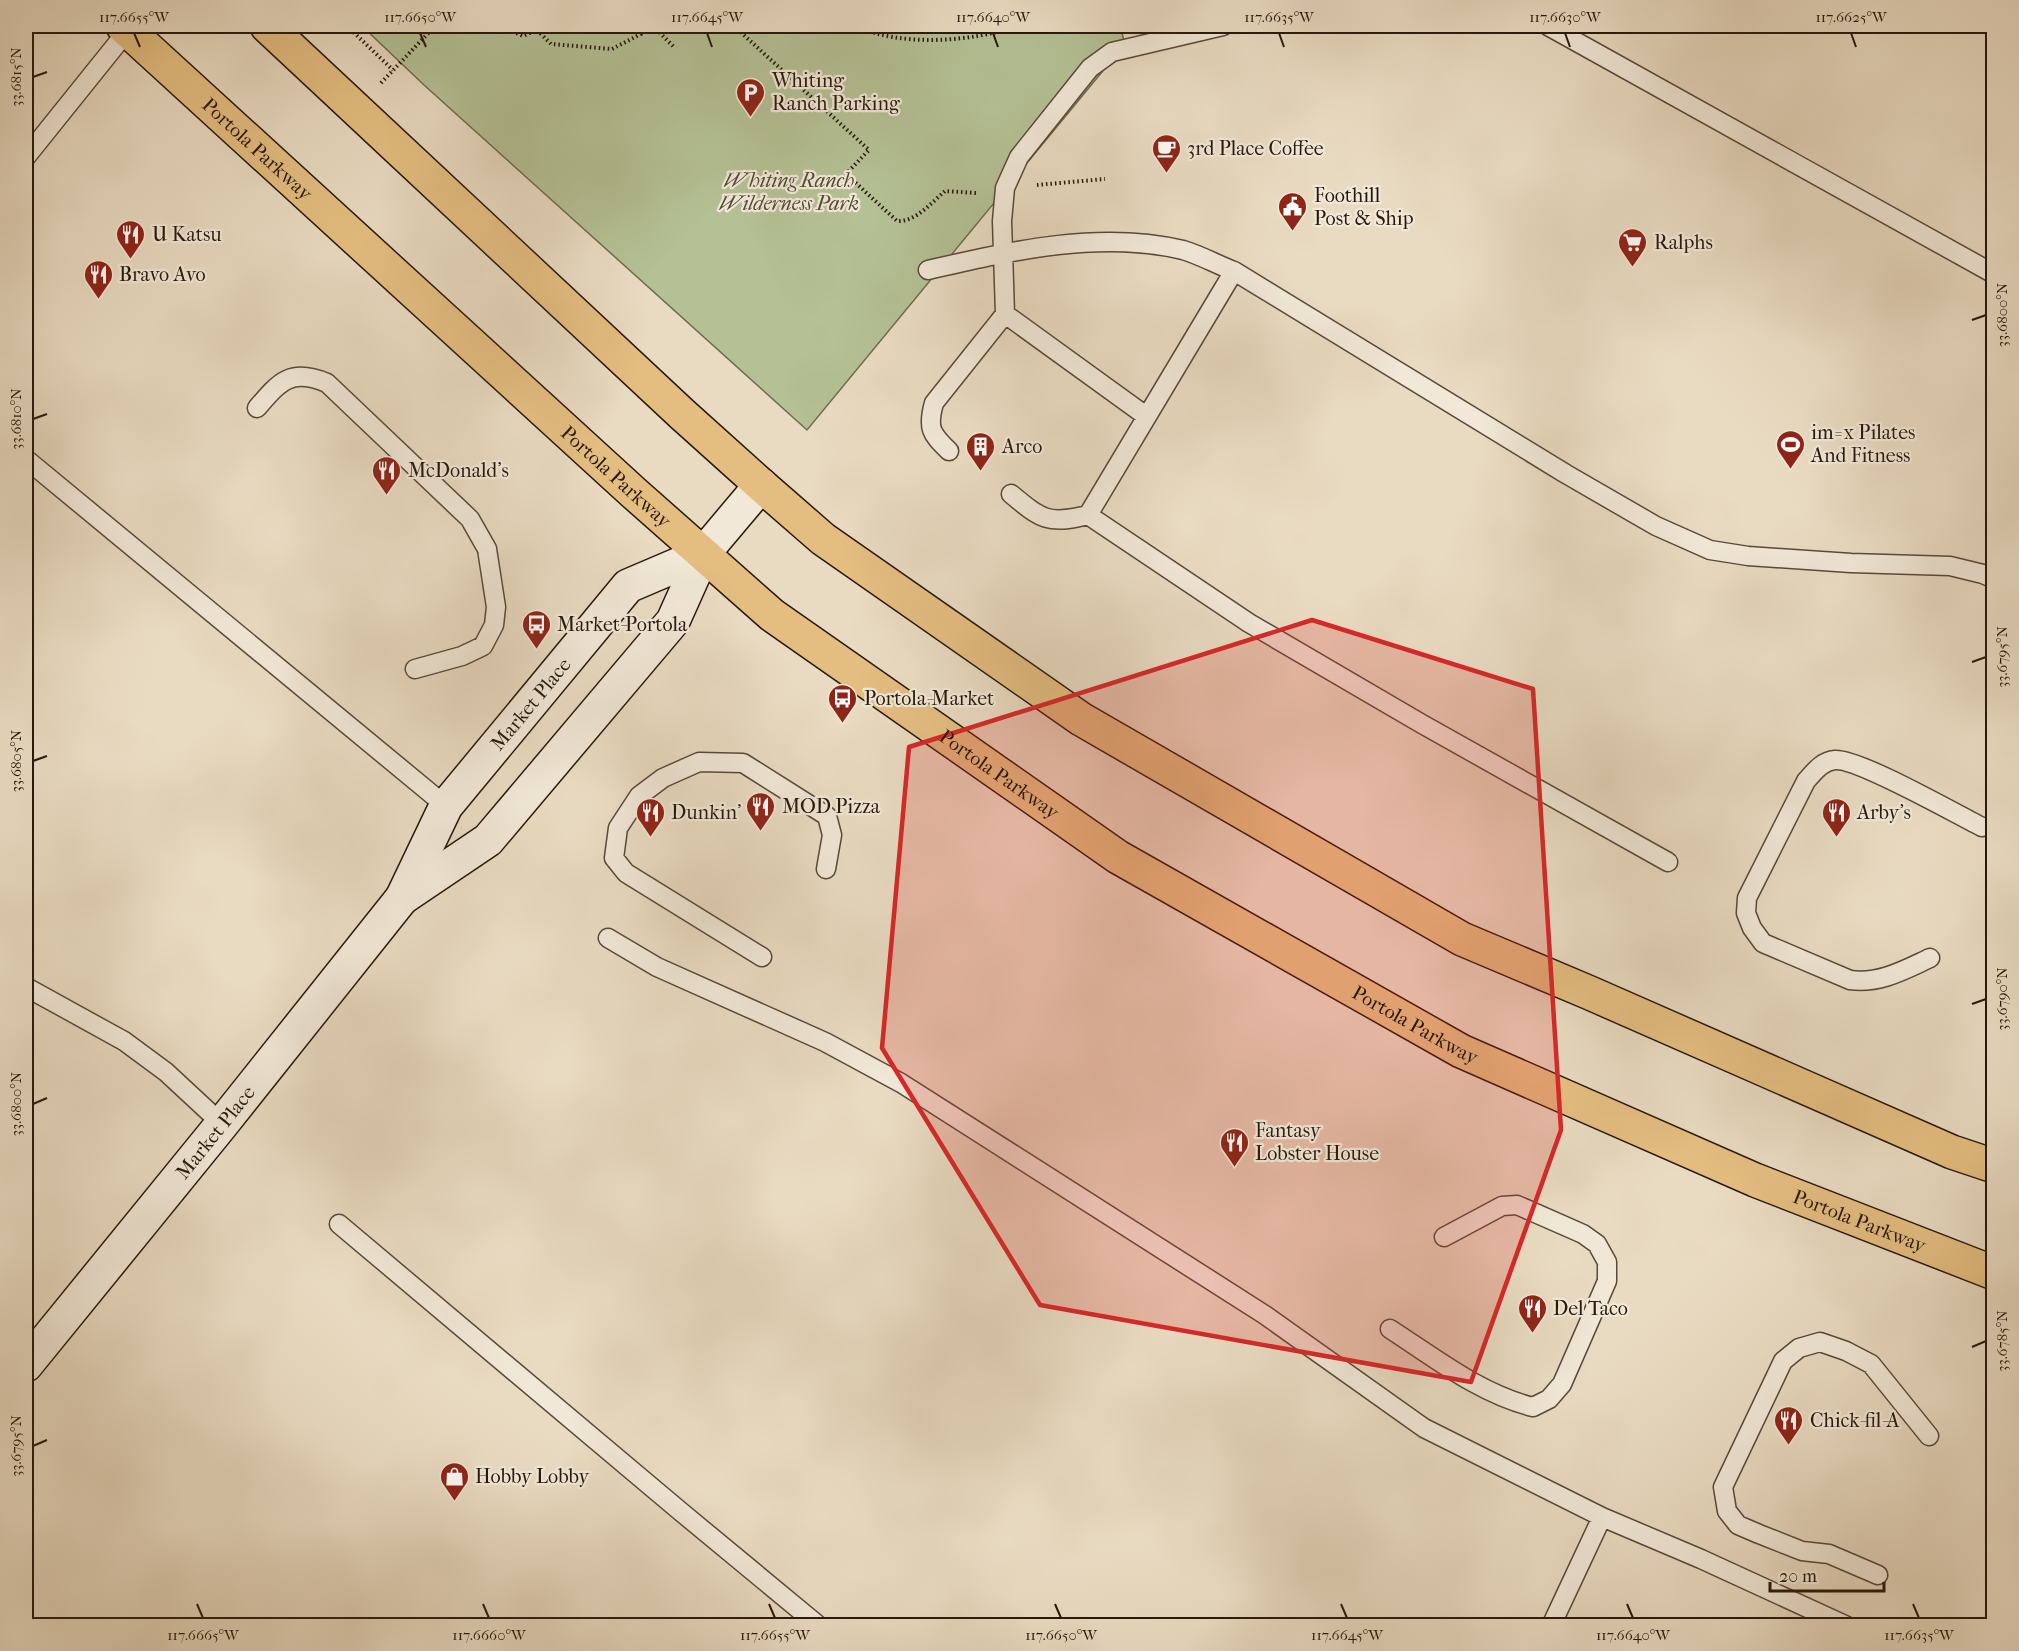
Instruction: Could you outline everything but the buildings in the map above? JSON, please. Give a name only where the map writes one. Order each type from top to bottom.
[{"type":"main road","points":[[267,26],[674,406],[823,539],[1080,719],[1462,939],[1952,1152],[1994,1166]]},
{"type":"main road","name":"Portola Parkway","points":[[126,28],[634,493],[772,615],[1118,857],[1461,1051],[1755,1180],[1994,1273]]},
{"type":"street","name":"Market Place","points":[[402,897],[488,840],[673,621],[703,554],[760,485]]},
{"type":"street","name":"Market Place","points":[[26,1365],[222,1124],[402,897],[446,806],[628,586],[703,554]]},
{"type":"lane","points":[[949,452],[931,431],[929,421],[934,403],[1005,314],[1002,221],[1005,188],[1019,157],[1090,68],[1113,52],[1223,26]]},
{"type":"lane","points":[[1548,26],[1994,274]]},
{"type":"lane","points":[[26,156],[126,28]]},
{"type":"lane","points":[[928,270],[1002,253],[1116,241],[1184,250],[1234,271],[1566,474],[1656,526],[1710,550],[1748,556],[1851,563],[1950,566],[1994,579]]},
{"type":"lane","points":[[1011,494],[1034,513],[1048,519],[1068,520],[1088,515],[1234,271]]},
{"type":"lane","points":[[1005,314],[1146,416]]},
{"type":"lane","points":[[257,408],[278,384],[292,376],[312,377],[327,383],[470,519],[479,532],[487,549],[496,607],[494,625],[483,646],[462,656],[415,669]]},
{"type":"lane","points":[[26,459],[446,806]]},
{"type":"lane","points":[[1088,515],[1268,634],[1422,724],[1668,862]]},
{"type":"lane","points":[[1930,958],[1886,977],[1866,982],[1850,980],[1762,943],[1746,913],[1747,898],[1806,782],[1818,767],[1832,760],[1845,760],[1867,769],[1982,827]]},
{"type":"lane","points":[[762,957],[626,873],[614,858],[618,828],[639,796],[663,778],[699,762],[743,763],[827,816],[832,835],[826,869]]},
{"type":"lane","points":[[608,938],[657,967],[825,1042],[901,1083],[1264,1315],[1424,1428],[1602,1517],[1701,1559],[1847,1626]]},
{"type":"lane","points":[[26,987],[124,1041],[166,1072],[222,1124]]},
{"type":"lane","points":[[1390,1329],[1481,1387],[1512,1402],[1533,1407],[1549,1399],[1562,1384],[1606,1281],[1607,1262],[1598,1244],[1583,1234],[1517,1205],[1502,1206],[1444,1237]]},
{"type":"lane","points":[[339,1224],[819,1626]]},
{"type":"lane","points":[[1878,1575],[1829,1554],[1802,1551],[1738,1525],[1727,1511],[1722,1487],[1783,1362],[1798,1348],[1820,1342],[1846,1351],[1871,1364],[1929,1436]]},
{"type":"lane","points":[[1551,1626],[1602,1517]]},
{"type":"path","points":[[347,26],[393,70]]},
{"type":"path","points":[[355,108],[433,26],[444,26]]},
{"type":"path","points":[[500,26],[523,36],[537,30],[551,44],[612,49],[641,34],[645,26]]},
{"type":"path","points":[[653,26],[675,48]]},
{"type":"path","points":[[734,26],[869,150],[846,174],[897,221],[913,218],[945,191],[980,193],[1005,188],[1105,179]]},
{"type":"path","points":[[857,26],[865,30],[905,38],[945,39],[975,37],[1016,26]]},
{"type":"highlighted area","points":[[1312,620],[1533,689],[1561,1130],[1471,1382],[1040,1305],[882,1048],[909,747]]},
{"type":"green space","name":"Whiting Ranch Wilderness Park","points":[[362,26],[1120,26],[1125,44],[807,430],[424,85]]},
{"type":"place","name":"Whiting Ranch Parking","points":[[751,118]]},
{"type":"place","name":"3rd Place Coffee","points":[[1166,174]]},
{"type":"place","name":"Foothill Post & Ship","points":[[1293,232]]},
{"type":"place","name":"U Katsu","points":[[131,260]]},
{"type":"place","name":"Ralphs","points":[[1633,268]]},
{"type":"place","name":"Bravo Avo","points":[[98,300]]},
{"type":"place","name":"im=x Pilates And Fitness","points":[[1790,470]]},
{"type":"place","name":"Arco","points":[[981,472]]},
{"type":"place","name":"McDonald's","points":[[387,496]]},
{"type":"place","name":"Market-Portola","points":[[536,650]]},
{"type":"place","name":"Portola-Market","points":[[843,724]]},
{"type":"place","name":"MOD Pizza","points":[[761,832]]},
{"type":"place","name":"Dunkin'","points":[[650,838]]},
{"type":"place","name":"Arby's","points":[[1836,838]]},
{"type":"place","name":"Fantasy Lobster House","points":[[1234,1168]]},
{"type":"place","name":"Del Taco","points":[[1532,1334]]},
{"type":"place","name":"Chick-fil-A","points":[[1789,1446]]},
{"type":"place","name":"Hobby Lobby","points":[[454,1502]]}]
